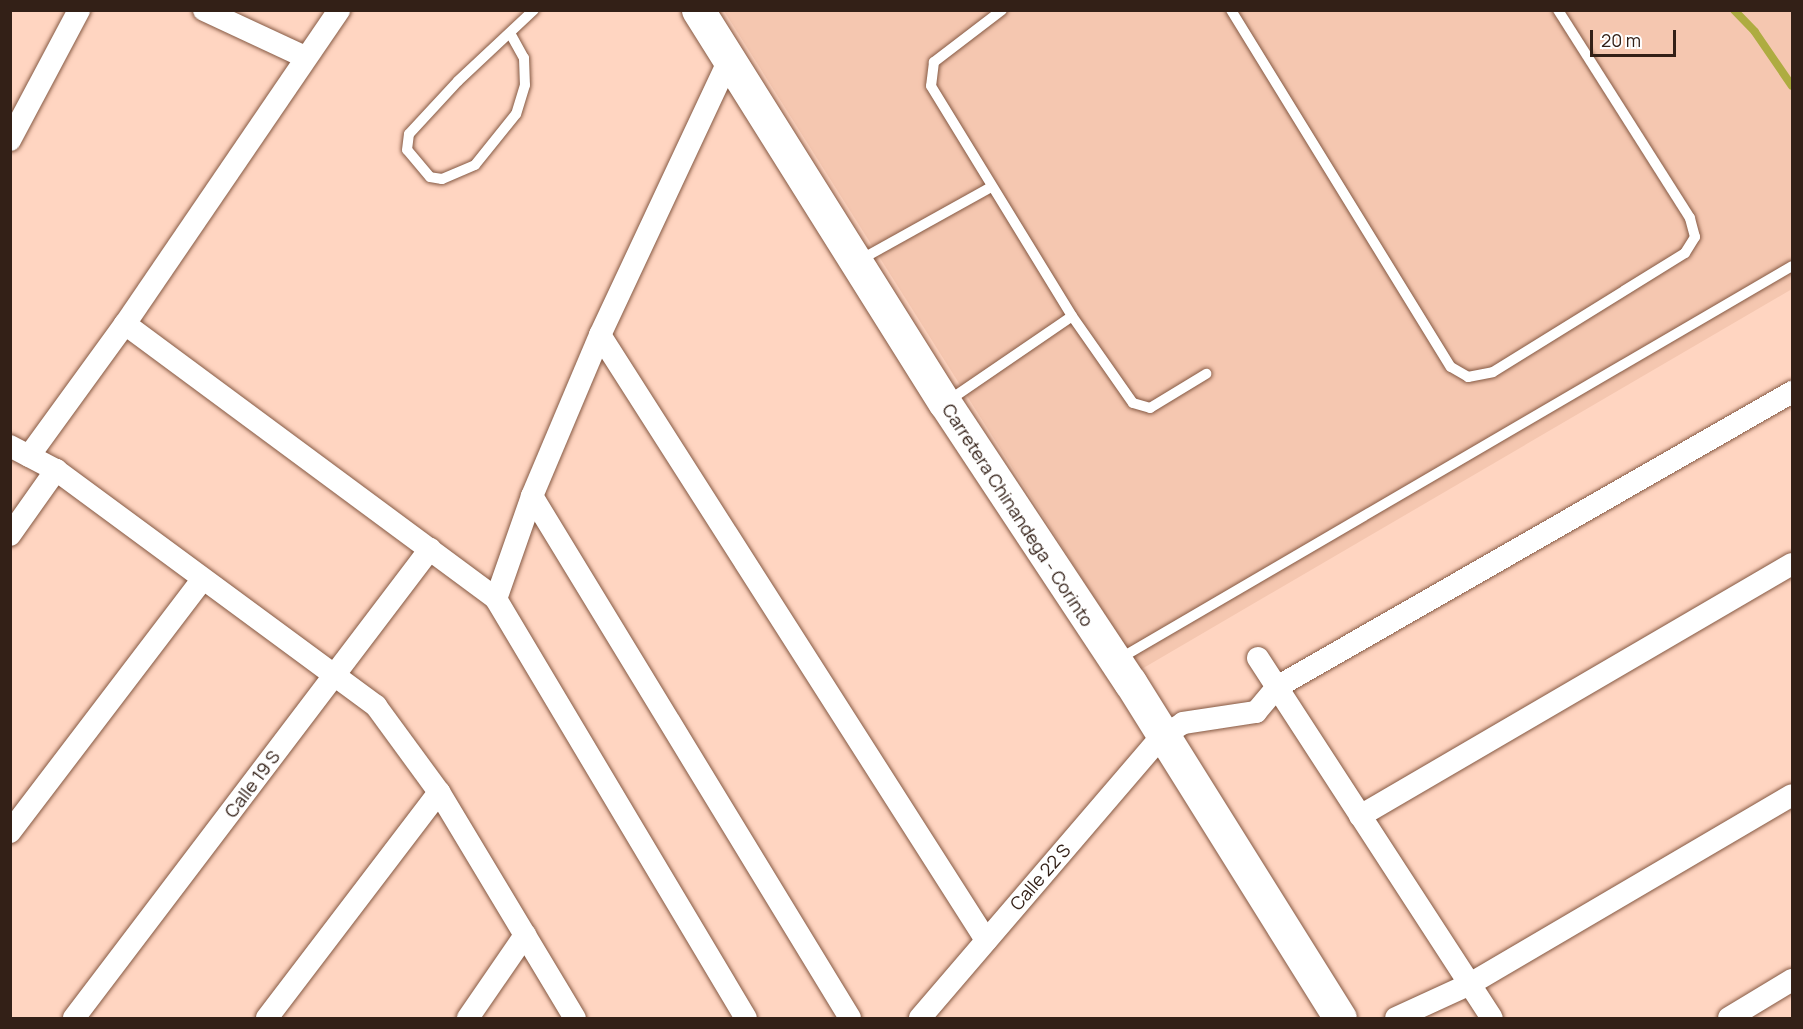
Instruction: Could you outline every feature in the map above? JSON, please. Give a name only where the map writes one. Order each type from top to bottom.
[{"type":"highway","name":"Carretera Chinandega - Corinto","points":[[698,10],[945,403],[1114,662],[1340,1018]]},
{"type":"street","points":[[10,140],[79,10]]},
{"type":"street","points":[[204,10],[305,57]]},
{"type":"street","points":[[339,10],[125,324],[20,451],[56,470],[376,706],[439,792],[575,1018]]},
{"type":"street","points":[[496,599],[532,496],[600,334],[729,59]]},
{"type":"street","points":[[125,324],[496,599],[746,1018]]},
{"type":"street","points":[[600,334],[986,940]]},
{"type":"street","points":[[1277,687],[1792,392]]},
{"type":"street","points":[[10,535],[56,470]]},
{"type":"street","points":[[532,496],[850,1018]]},
{"type":"street","name":"Calle 19 S","points":[[74,1018],[430,549]]},
{"type":"street","points":[[1360,816],[1792,564]]},
{"type":"street","points":[[10,832],[202,579]]},
{"type":"street","points":[[1258,657],[1492,1018]]},
{"type":"street","name":"Calle 22 S","points":[[920,1018],[1161,737],[1183,723],[1256,712],[1277,687]]},
{"type":"street","points":[[267,1018],[439,792]]},
{"type":"street","points":[[1396,1018],[1470,984],[1792,795]]},
{"type":"street","points":[[468,1018],[525,935]]},
{"type":"street","points":[[1729,1018],[1792,980]]},
{"type":"lane","points":[[510,33],[525,58],[525,85],[516,114],[475,165],[442,178],[430,177],[407,150],[409,134],[510,33],[534,10]]},
{"type":"lane","points":[[1002,10],[934,62],[931,86],[1072,316],[1133,403],[1150,408],[1206,374]]},
{"type":"lane","points":[[1231,10],[1450,367],[1468,377],[1493,372],[1685,253],[1695,237],[1690,218],[1558,10]]},
{"type":"lane","points":[[856,262],[991,187]]},
{"type":"lane","points":[[1114,662],[1792,266]]},
{"type":"lane","points":[[945,403],[1072,316]]},
{"type":"shaded area","points":[[724,11],[1792,11],[1792,289],[1140,670]]},
{"type":"waterway","points":[[1734,10],[1755,32],[1792,86]]}]
